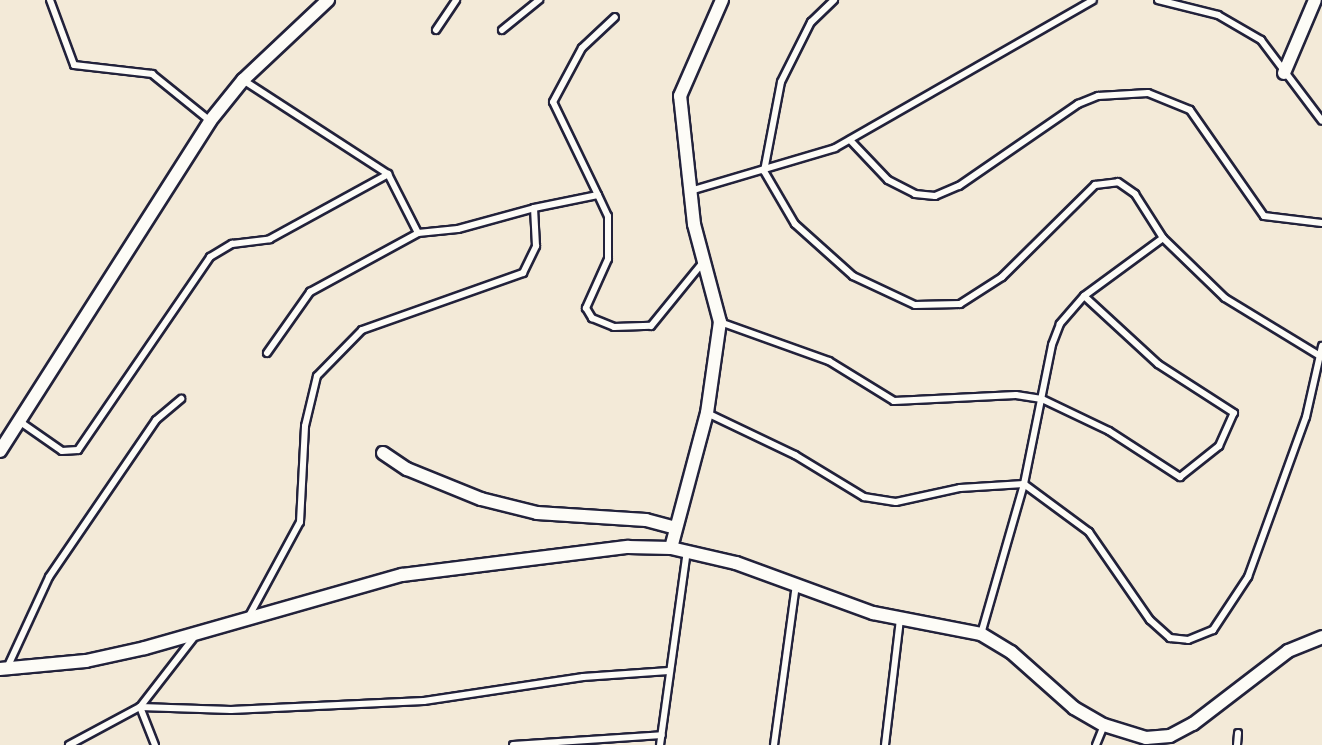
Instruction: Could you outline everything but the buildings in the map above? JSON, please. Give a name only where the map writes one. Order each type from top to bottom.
[{"type":"street","points":[[0,451],[210,121],[243,80],[328,0]]},
{"type":"street","points":[[671,548],[707,414],[720,322],[689,191],[680,96],[722,0]]},
{"type":"street","points":[[1284,73],[1316,0]]},
{"type":"street","points":[[383,453],[407,469],[481,499],[537,513],[646,520],[675,528]]},
{"type":"street","points":[[4,669],[86,661],[196,634],[402,575],[590,548],[671,548],[687,551],[796,581],[900,619],[981,634],[1104,725],[1146,738],[1170,735],[1288,651],[1322,637]]},
{"type":"lane","points":[[50,0],[74,65],[152,74],[210,121]]},
{"type":"lane","points":[[436,30],[456,0]]},
{"type":"lane","points":[[502,30],[539,0]]},
{"type":"lane","points":[[834,0],[811,22],[781,82],[764,171],[795,224],[832,261],[874,291],[915,305],[939,307],[977,298],[1104,181],[1128,186],[1163,238],[1225,298],[1320,356]]},
{"type":"lane","points":[[689,191],[764,171],[850,140],[1094,0]]},
{"type":"lane","points":[[1158,0],[1241,26],[1261,40],[1322,121]]},
{"type":"lane","points":[[615,17],[582,48],[553,102],[598,195],[610,236],[602,277],[586,304],[592,318],[622,328],[651,326],[704,261]]},
{"type":"lane","points":[[243,80],[388,174],[418,233]]},
{"type":"lane","points":[[850,140],[896,184],[935,196],[959,186],[1078,105],[1106,95],[1148,93],[1190,110],[1264,216],[1322,223]]},
{"type":"lane","points":[[19,421],[62,451],[78,450],[210,257],[231,244],[270,239],[388,174]]},
{"type":"lane","points":[[267,353],[310,292],[418,233],[458,229],[534,208],[598,195]]},
{"type":"lane","points":[[248,618],[300,522],[305,426],[316,376],[345,344],[381,320],[523,273],[536,246],[534,208]]},
{"type":"lane","points":[[981,634],[1024,484],[1060,324],[1084,296],[1163,238]]},
{"type":"lane","points":[[720,322],[830,361],[894,401],[1016,395],[1042,399],[1109,431],[1177,478],[1191,473],[1233,425],[1234,413],[1227,405],[1158,364],[1084,296]]},
{"type":"lane","points":[[707,414],[795,455],[864,497],[896,502],[960,488],[1024,484],[1089,532],[1162,634],[1180,640],[1199,637],[1226,617],[1268,532],[1306,417],[1322,346]]},
{"type":"lane","points":[[4,669],[49,577],[156,420],[182,399]]},
{"type":"lane","points":[[660,745],[687,551]]},
{"type":"lane","points":[[774,745],[796,581]]},
{"type":"lane","points":[[885,745],[900,619]]},
{"type":"lane","points":[[69,745],[140,707],[196,634]]},
{"type":"lane","points":[[140,707],[231,710],[424,701],[583,677],[669,671]]},
{"type":"lane","points":[[140,707],[155,745]]},
{"type":"lane","points":[[1096,745],[1104,725]]},
{"type":"lane","points":[[1237,745],[1238,733]]},
{"type":"lane","points":[[513,745],[662,735]]}]
